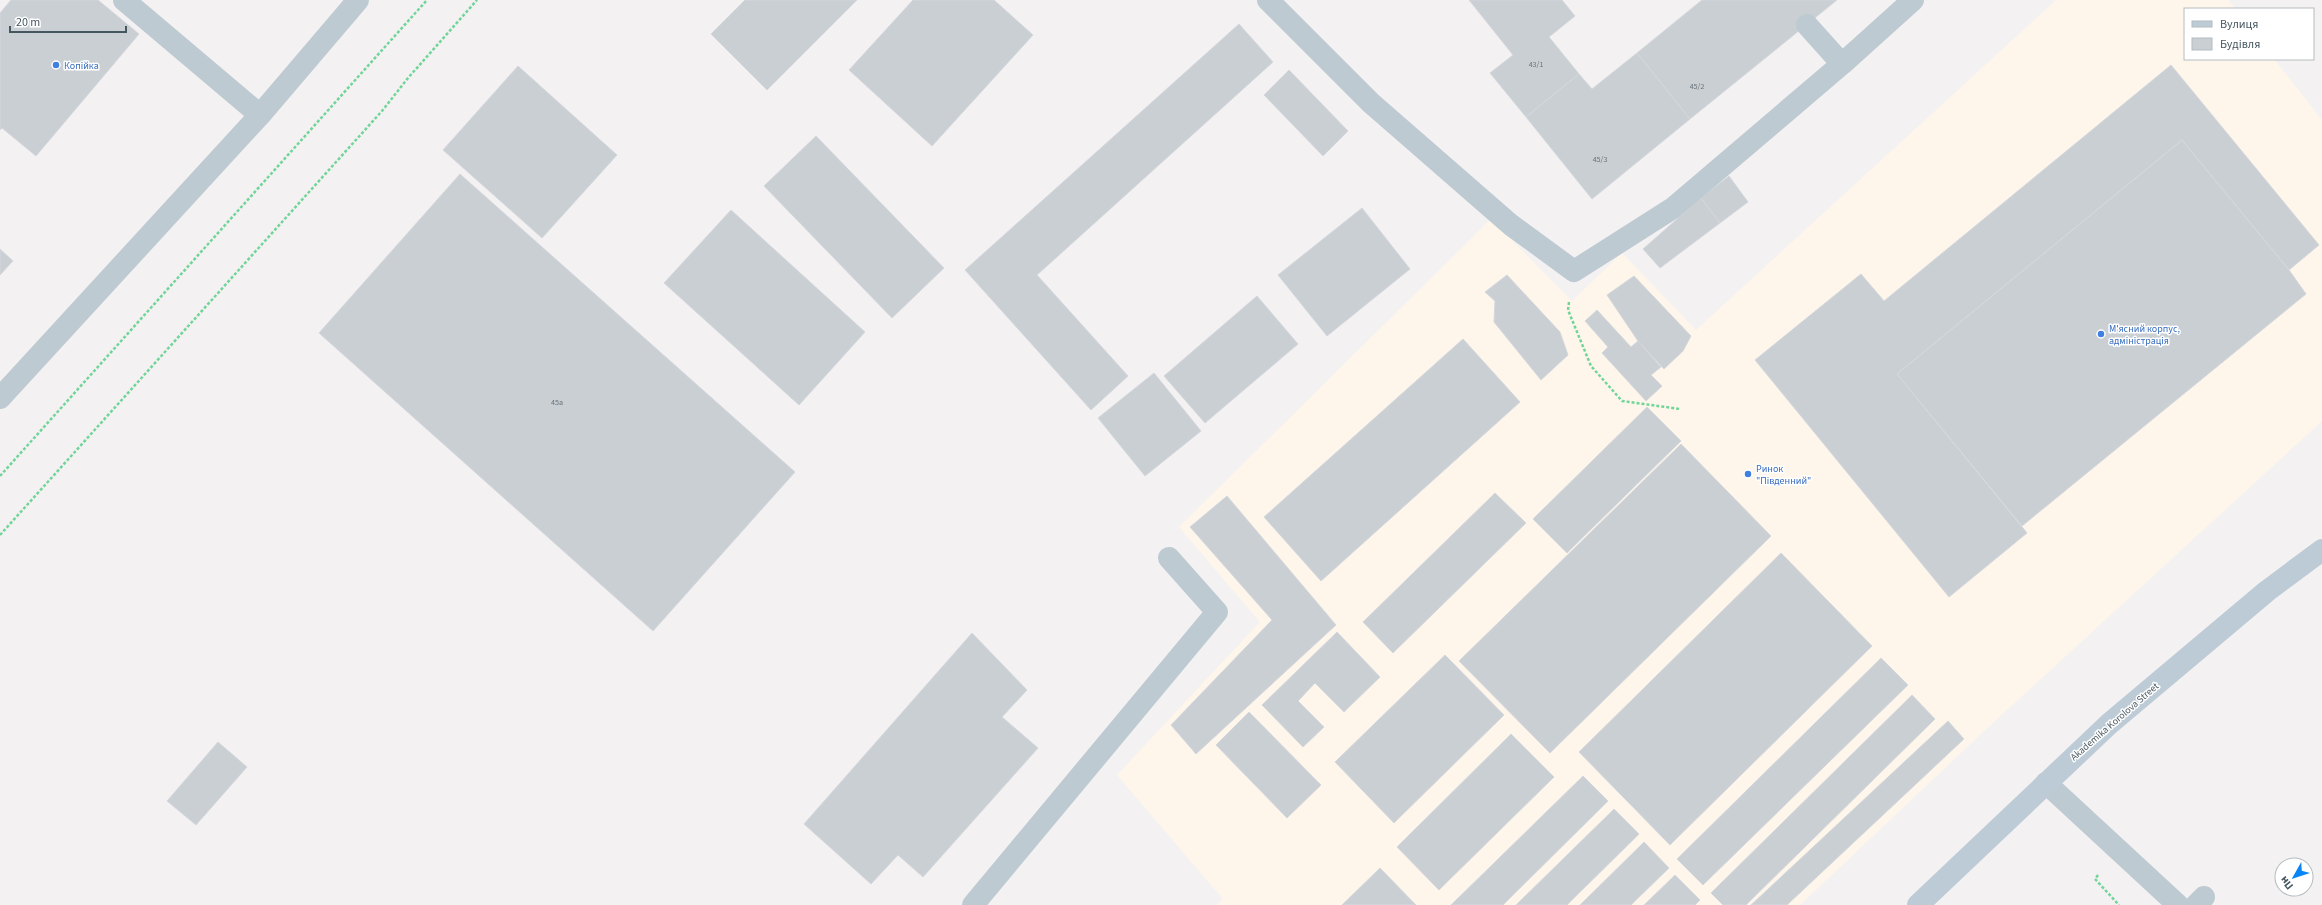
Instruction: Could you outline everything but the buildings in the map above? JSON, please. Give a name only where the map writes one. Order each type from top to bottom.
[{"type":"main road","name":"Akademika Korolova Street","points":[[1918,905],[2109,724],[2267,591],[2322,550]]},
{"type":"lane","points":[[124,0],[260,115]]},
{"type":"lane","points":[[0,398],[260,115],[358,0]]},
{"type":"lane","points":[[1268,0],[1370,103],[1511,225],[1574,271],[1673,208],[1842,64],[1913,0]]},
{"type":"lane","points":[[1807,25],[1842,64]]},
{"type":"lane","points":[[973,905],[1217,612],[1169,558]]},
{"type":"lane","points":[[2046,783],[2178,905]]},
{"type":"path","points":[[0,476],[427,0]]},
{"type":"path","points":[[0,535],[382,110],[408,78],[477,0]]},
{"type":"path","points":[[1574,271],[1568,310],[1591,366],[1622,401],[1680,409]]},
{"type":"shaded area","name":"Ринок \"Південний\"","points":[[2056,0],[2228,0],[2234,8],[2184,8],[2184,60],[2275,60],[2322,120],[2322,421],[1982,733],[1800,905],[1217,905],[1223,899],[1117,775],[1260,622],[1179,527],[1491,219],[1572,301],[1622,253],[1696,330]]},
{"type":"place","name":"Копійка","points":[[56,65]]},
{"type":"place","name":"М'ясний корпус, адміністрація","points":[[2101,334]]},
{"type":"place","name":"Ринок \"Південний\"","points":[[1748,474]]}]
